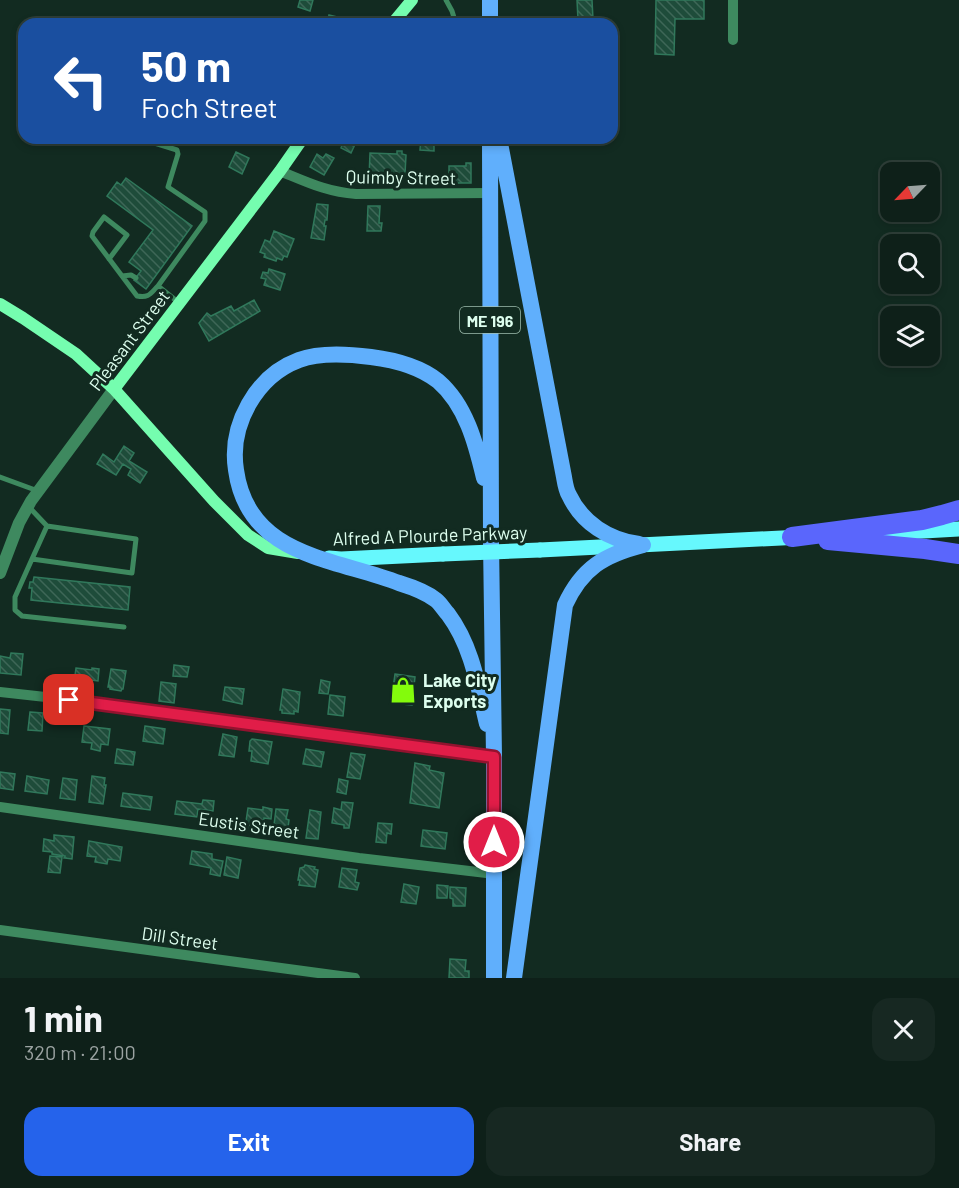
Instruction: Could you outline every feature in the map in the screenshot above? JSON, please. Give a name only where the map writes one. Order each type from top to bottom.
[{"type":"highway","points":[[490,0],[490,18]]},
{"type":"highway","name":"ME 196","points":[[490,144],[494,978]]},
{"type":"highway","points":[[500,144],[561,466],[569,495],[580,512],[596,529],[614,538],[643,545]]},
{"type":"highway","points":[[490,502],[475,442],[452,397],[439,382],[398,361],[356,355],[323,355],[300,359],[266,381],[258,390],[248,404],[238,429],[235,463],[240,489],[257,520],[269,532],[282,543],[298,551],[379,575],[419,590],[437,601],[457,626],[471,657],[494,757]]},
{"type":"highway","points":[[792,537],[922,520],[959,510]]},
{"type":"highway","points":[[792,537],[959,554]]},
{"type":"highway","points":[[514,978],[565,606],[579,580],[595,565],[615,553],[643,545]]},
{"type":"main road","points":[[397,18],[412,0]]},
{"type":"main road","name":"Pleasant Street","points":[[114,389],[299,144]]},
{"type":"main road","name":"Alfred A Plourde Parkway","points":[[0,304],[76,354],[114,389],[214,501],[248,535],[268,548],[341,559],[959,529]]},
{"type":"street","points":[[733,0],[734,40]]},
{"type":"street","name":"Quimby Street","points":[[280,171],[320,187],[356,194],[490,193]]},
{"type":"street","name":"Pleasant Street","points":[[0,573],[28,506],[114,389]]},
{"type":"street","points":[[0,692],[100,703],[494,757]]},
{"type":"street","name":"Eustis Street","points":[[0,807],[359,858],[495,874]]},
{"type":"street","name":"Dill Street","points":[[0,930],[355,978]]},
{"type":"lane","points":[[446,0],[454,18]]},
{"type":"lane","points":[[109,258],[127,235],[104,217],[92,236],[137,296],[144,297],[155,288],[205,221],[204,212],[168,187],[178,154],[177,150],[158,144]]},
{"type":"lane","points":[[122,276],[131,274],[136,278]]},
{"type":"lane","points":[[147,286],[155,288],[179,303]]},
{"type":"lane","points":[[0,477],[38,491]]},
{"type":"lane","points":[[28,506],[47,526],[136,539],[132,573],[32,559]]},
{"type":"lane","points":[[47,526],[15,597],[15,610],[22,616],[124,627]]},
{"type":"building","points":[[300,0],[313,0],[310,11],[298,7]]},
{"type":"building","points":[[577,0],[592,0],[593,18],[578,18]]},
{"type":"building","points":[[656,0],[704,0],[704,19],[675,19],[674,55],[655,54]]},
{"type":"building","points":[[343,144],[355,144],[351,153],[341,148]]},
{"type":"building","points":[[420,144],[434,144],[434,151],[420,150]]},
{"type":"building","points":[[397,151],[402,151],[402,154],[406,155],[405,174],[391,173],[391,179],[369,178],[370,153],[397,154]]},
{"type":"building","points":[[236,152],[249,158],[242,174],[229,167]]},
{"type":"building","points":[[317,154],[323,158],[326,154],[334,158],[324,175],[310,167]]},
{"type":"building","points":[[466,163],[471,163],[471,183],[452,183],[452,179],[449,179],[449,166],[466,166]]},
{"type":"building","points":[[126,178],[192,226],[146,289],[134,280],[141,271],[129,262],[153,230],[107,196],[117,182],[121,185]]},
{"type":"building","points":[[317,204],[328,205],[324,240],[311,238]]},
{"type":"building","points":[[368,206],[380,206],[381,231],[367,231]]},
{"type":"building","points":[[274,231],[294,239],[287,257],[284,256],[282,260],[277,258],[276,261],[264,257],[265,254],[260,252],[265,240],[270,242]]},
{"type":"building","points":[[269,269],[285,274],[280,290],[264,285],[266,279],[261,278],[263,272],[268,273]]},
{"type":"building","points":[[254,300],[260,311],[209,341],[199,323],[207,313],[211,316],[231,306],[234,311]]},
{"type":"building","points":[[124,446],[134,453],[129,461],[147,472],[140,483],[128,475],[131,469],[123,464],[116,475],[97,464],[103,454],[114,462]]},
{"type":"building","points":[[34,577],[130,587],[128,610],[31,600],[32,588],[29,588]]},
{"type":"building","points":[[11,653],[23,654],[21,675],[0,673],[0,656],[10,658]]},
{"type":"building","points":[[174,665],[189,667],[187,677],[173,676]]},
{"type":"building","points":[[76,668],[99,669],[98,681],[91,680],[90,685],[74,683]]},
{"type":"building","points":[[111,669],[126,671],[121,691],[108,687]]},
{"type":"building","name":"Lake City Exports","points":[[395,674],[415,677],[412,705],[391,703]]},
{"type":"building","points":[[321,680],[330,682],[328,694],[319,693]]},
{"type":"building","points":[[161,682],[176,684],[174,703],[159,701]]},
{"type":"building","points":[[225,687],[244,689],[242,704],[223,700]]},
{"type":"building","points":[[283,689],[300,692],[298,712],[282,713],[280,710]]},
{"type":"building","points":[[330,695],[345,697],[343,716],[328,714]]},
{"type":"building","points":[[0,709],[10,710],[8,734],[0,733]]},
{"type":"building","points":[[30,712],[43,713],[42,731],[28,730]]},
{"type":"building","points":[[84,726],[110,729],[108,745],[101,744],[100,751],[91,749],[92,743],[82,742]]},
{"type":"building","points":[[145,726],[165,729],[163,744],[143,741]]},
{"type":"building","points":[[223,734],[237,737],[234,757],[219,755]]},
{"type":"building","points":[[252,739],[272,742],[268,764],[251,761],[252,751],[249,751]]},
{"type":"building","points":[[117,749],[135,752],[133,765],[115,763]]},
{"type":"building","points":[[306,749],[324,752],[321,767],[303,764]]},
{"type":"building","points":[[351,753],[365,755],[360,779],[347,777]]},
{"type":"building","points":[[415,763],[430,766],[429,770],[444,773],[439,808],[410,803]]},
{"type":"building","points":[[0,772],[15,774],[13,790],[0,788]]},
{"type":"building","points":[[27,776],[49,780],[47,794],[25,791]]},
{"type":"building","points":[[92,776],[105,778],[103,804],[89,802]]},
{"type":"building","points":[[63,778],[77,780],[75,800],[60,798]]},
{"type":"building","points":[[339,779],[348,781],[346,794],[337,792]]},
{"type":"building","points":[[123,793],[152,797],[150,810],[121,806]]},
{"type":"building","points":[[203,800],[214,801],[213,811],[198,809],[197,817],[175,814],[177,801],[202,804]]},
{"type":"building","points":[[342,802],[353,803],[349,828],[332,823],[334,808],[341,810]]},
{"type":"building","points":[[263,807],[272,809],[271,819],[264,818],[262,831],[245,828],[248,808],[263,810]]},
{"type":"building","points":[[276,809],[288,810],[287,835],[273,833]]},
{"type":"building","points":[[310,810],[321,812],[318,839],[306,838]]},
{"type":"building","points":[[378,823],[392,824],[391,834],[387,833],[386,843],[376,842]]},
{"type":"building","points":[[423,830],[447,833],[445,849],[421,846]]},
{"type":"building","points":[[54,835],[74,837],[72,859],[43,851],[44,839],[54,841]]},
{"type":"building","points":[[89,841],[122,847],[120,861],[108,859],[107,864],[95,862],[96,857],[87,856]]},
{"type":"building","points":[[192,851],[212,854],[212,859],[223,861],[220,876],[210,874],[211,868],[190,864]]},
{"type":"building","points":[[50,856],[62,857],[60,873],[48,872]]},
{"type":"building","points":[[227,857],[241,860],[238,878],[224,875]]},
{"type":"building","points":[[305,865],[318,870],[315,887],[299,885],[300,868]]},
{"type":"building","points":[[342,868],[357,870],[355,882],[359,883],[357,890],[339,887]]},
{"type":"building","points":[[404,884],[419,887],[416,904],[401,902]]},
{"type":"building","points":[[437,885],[448,886],[447,898],[437,898]]},
{"type":"building","points":[[450,887],[466,888],[465,906],[453,906]]},
{"type":"building","points":[[450,959],[466,960],[465,971],[469,971],[469,978],[449,978]]},
{"type":"place","name":"Lake City Exports","points":[[403,690]]},
{"type":"route","points":[[69,700],[494,757],[494,842]]}]
